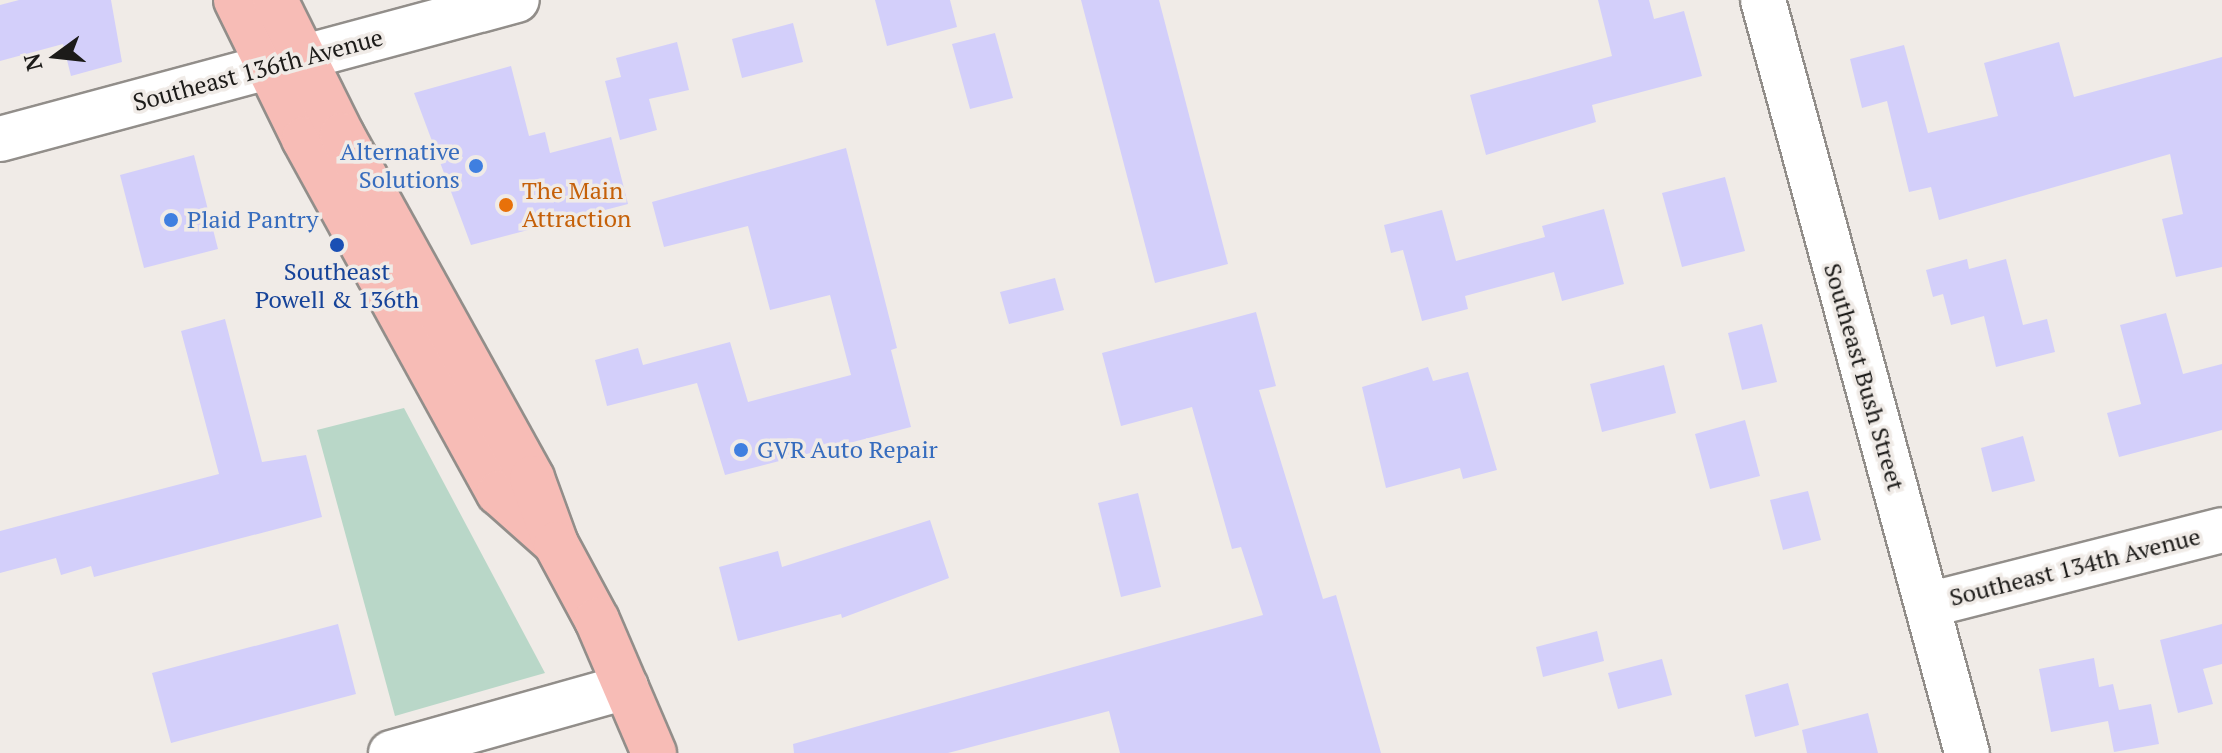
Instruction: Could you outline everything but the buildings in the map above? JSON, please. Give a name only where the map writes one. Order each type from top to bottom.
[{"type":"main road","points":[[236,0],[287,63],[532,478],[556,544],[626,687],[654,753]]},
{"type":"main road","points":[[275,0],[287,63]]},
{"type":"street","name":"Southeast 136th Avenue","points":[[0,139],[517,0]]},
{"type":"street","name":"Southeast Bush Street","points":[[1763,0],[1967,753]]},
{"type":"street","name":"Southeast 134th Avenue","points":[[1928,605],[2222,530]]},
{"type":"street","points":[[391,753],[626,687]]},
{"type":"green space","points":[[404,408],[545,673],[395,716],[317,430]]},
{"type":"place","name":"Alternative Solutions","points":[[476,166]]},
{"type":"place","name":"The Main Attraction","points":[[506,205]]},
{"type":"place","name":"Plaid Pantry","points":[[171,220]]},
{"type":"place","name":"Southeast Powell & 136th","points":[[337,245]]},
{"type":"place","name":"GVR Auto Repair","points":[[741,450]]}]
